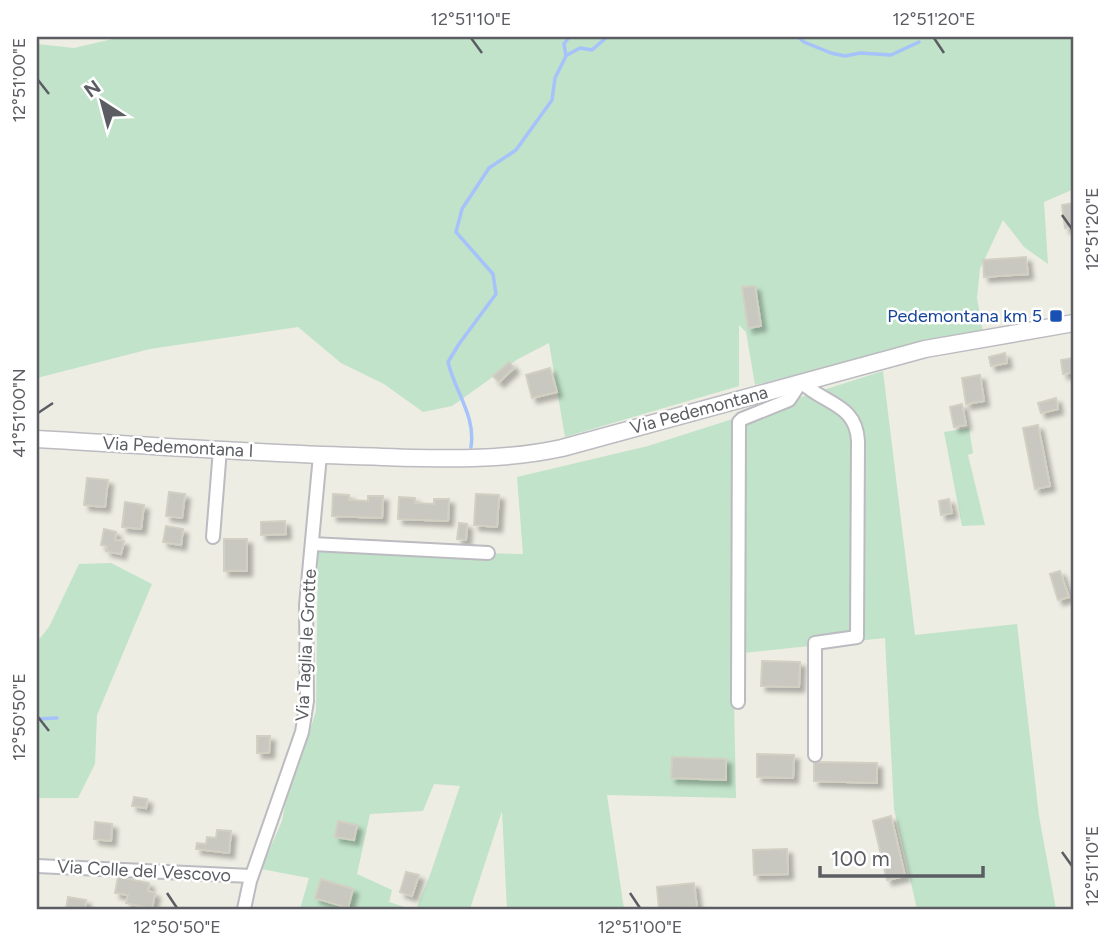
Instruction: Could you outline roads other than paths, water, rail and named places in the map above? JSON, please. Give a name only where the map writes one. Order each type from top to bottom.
[{"type":"street","name":"Via Pedemontana","points":[[320,455],[460,460],[513,457],[562,448],[925,349],[1074,323]]},
{"type":"street","points":[[738,702],[738,422],[789,400],[801,383],[818,397],[849,414],[855,423],[858,441],[858,637],[815,643],[815,755]]},
{"type":"street","name":"Via Pedemontana I","points":[[37,439],[320,455]]},
{"type":"street","points":[[213,537],[220,449]]},
{"type":"street","name":"Via Taglia le Grotte","points":[[244,909],[251,876],[302,733],[305,716],[306,606],[320,455]]},
{"type":"street","points":[[312,544],[488,553]]},
{"type":"street","name":"Via Colle del Vescovo","points":[[37,866],[251,876]]},
{"type":"waterway","points":[[471,447],[471,425],[448,362],[496,294],[493,274],[456,232],[462,209],[489,168],[516,150],[552,100],[555,78],[566,56],[564,44],[569,37]]},
{"type":"waterway","points":[[567,55],[580,48],[592,50],[607,37]]},
{"type":"waterway","points":[[798,37],[831,53],[845,56],[860,53],[891,55],[919,42]]},
{"type":"waterway","points":[[37,719],[57,718]]},
{"type":"place","name":"Pedemontana km 5","points":[[1056,316]]}]
